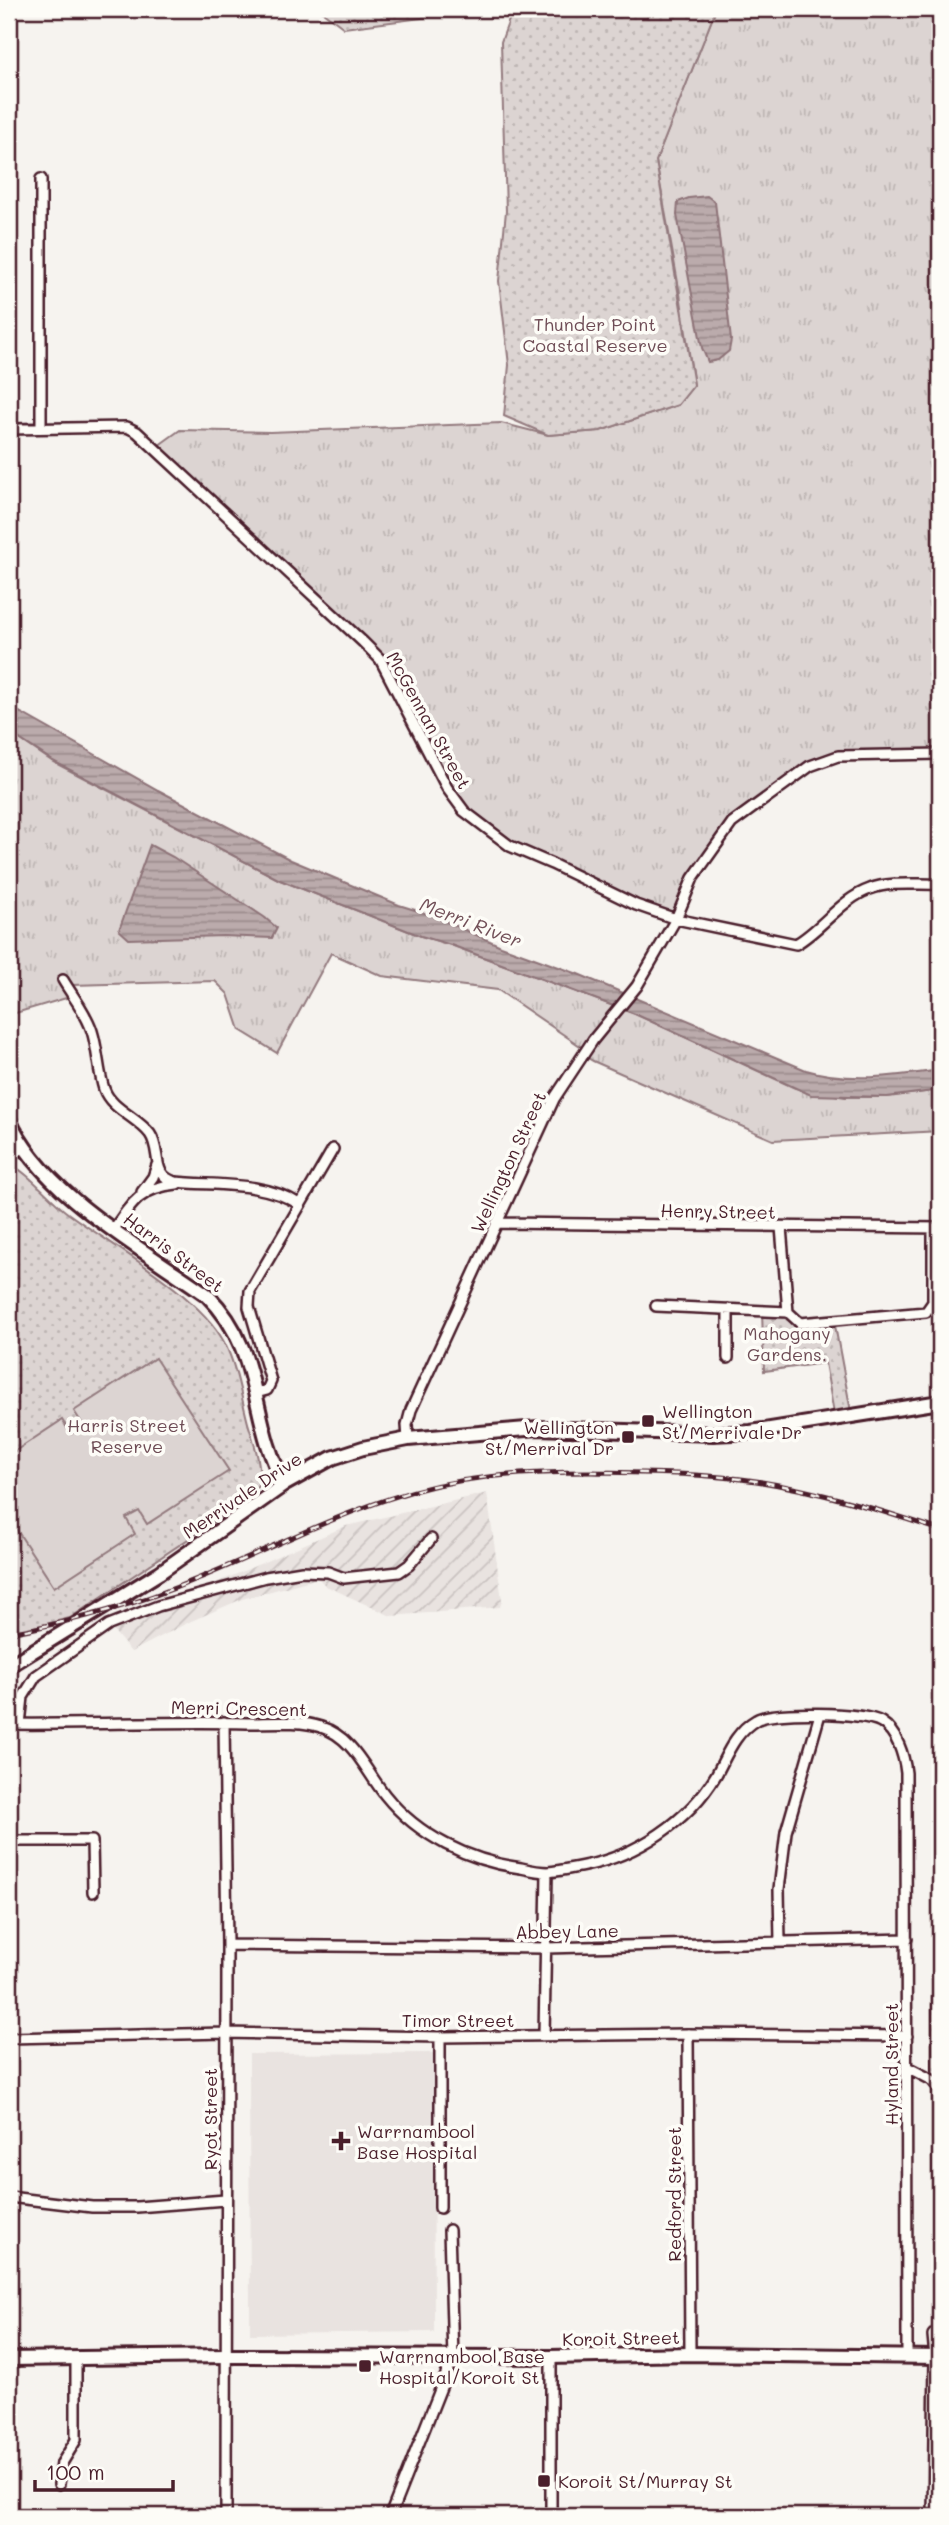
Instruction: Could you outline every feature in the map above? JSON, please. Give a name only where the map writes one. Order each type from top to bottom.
[{"type":"street","points":[[9,429],[41,427],[41,179]]},
{"type":"street","name":"McGennan Street","points":[[41,427],[127,428],[137,432],[380,659],[447,788],[464,811],[510,846],[636,905],[676,919],[796,944],[811,935],[855,896],[872,888],[940,884]]},
{"type":"street","name":"Wellington Street","points":[[408,1439],[407,1425],[411,1410],[554,1099],[593,1040],[637,986],[676,919],[693,878],[732,823],[810,766],[838,756],[940,754]]},
{"type":"street","points":[[62,980],[82,1008],[90,1025],[104,1091],[149,1133],[155,1145],[159,1170],[165,1178],[184,1183],[262,1190],[282,1195],[299,1204]]},
{"type":"street","name":"Harris Street","points":[[9,1119],[23,1148],[56,1184],[207,1295],[217,1306],[238,1336],[257,1393],[269,1446],[285,1484]]},
{"type":"street","points":[[9,1156],[23,1148]]},
{"type":"street","points":[[257,1393],[267,1390],[271,1381],[249,1307],[248,1295],[332,1149]]},
{"type":"street","points":[[114,1229],[151,1182],[157,1161]]},
{"type":"street","points":[[132,1203],[146,1192],[160,1186],[184,1183]]},
{"type":"street","name":"Henry Street","points":[[496,1223],[936,1228]]},
{"type":"street","points":[[781,1227],[789,1312],[800,1323],[926,1312],[933,1302],[936,1228]]},
{"type":"street","points":[[656,1306],[789,1312]]},
{"type":"street","points":[[727,1358],[728,1309]]},
{"type":"street","name":"Merrivale Drive","points":[[9,1666],[159,1573],[285,1484],[345,1453],[408,1439],[538,1428],[713,1434],[751,1432],[940,1402]]},
{"type":"street","points":[[20,1724],[23,1697],[36,1676],[55,1660],[109,1625],[158,1606],[266,1577],[302,1571],[328,1572],[344,1578],[399,1572],[409,1565],[431,1539]]},
{"type":"street","name":"Merri Crescent","points":[[9,1724],[223,1722],[315,1725],[332,1731],[348,1743],[386,1797],[411,1822],[426,1832],[456,1849],[486,1861],[547,1872],[616,1857],[661,1832],[687,1811],[703,1793],[715,1777],[731,1746],[745,1728],[758,1718],[783,1714],[843,1714],[879,1721],[893,1734],[906,1773]]},
{"type":"street","points":[[780,1942],[779,1888],[786,1832],[820,1714]]},
{"type":"street","name":"Ryot Street","points":[[223,1722],[227,1945],[226,2516]]},
{"type":"street","name":"Hyland Street","points":[[906,1773],[907,2356]]},
{"type":"street","points":[[9,1841],[92,1841],[93,1892]]},
{"type":"street","points":[[544,2035],[547,1872]]},
{"type":"street","name":"Abbey Lane","points":[[227,1945],[547,1948],[907,1939]]},
{"type":"street","name":"Timor Street","points":[[9,2038],[226,2033],[440,2037],[688,2034],[907,2036]]},
{"type":"street","name":"Redford Street","points":[[688,2034],[690,2354]]},
{"type":"street","points":[[440,2037],[440,2208]]},
{"type":"street","points":[[907,2067],[932,2080],[940,2090]]},
{"type":"street","points":[[9,2197],[92,2207],[137,2207],[225,2200]]},
{"type":"street","points":[[390,2516],[453,2357],[449,2230]]},
{"type":"street","points":[[933,2516],[938,2357],[933,2335],[940,2328]]},
{"type":"street","name":"Koroit Street","points":[[9,2359],[690,2354],[938,2357]]},
{"type":"street","points":[[551,2357],[551,2516]]},
{"type":"street","points":[[59,2484],[62,2462],[76,2440],[76,2359]]},
{"type":"shaded area","points":[[707,196],[715,202],[731,340],[729,351],[718,360],[708,362],[702,348],[677,215],[678,202]]},
{"type":"shaded area","points":[[9,706],[158,790],[291,860],[399,905],[434,916],[501,946],[578,974],[806,1070],[856,1077],[940,1070],[940,1090],[887,1097],[811,1095],[635,1014],[421,936],[280,880],[53,761],[9,732]]},
{"type":"shaded area","points":[[150,845],[173,857],[264,917],[277,928],[272,938],[223,936],[129,939],[119,930]]},
{"type":"shaded area","points":[[487,1493],[502,1600],[500,1607],[391,1616],[326,1586],[318,1578],[242,1599],[131,1652],[112,1629],[346,1526]]},
{"type":"shaded area","name":"Warrnambool Base Hospital","points":[[433,2053],[434,2332],[250,2334],[249,2054]]},
{"type":"green space","points":[[319,9],[433,9],[429,17],[344,28]]},
{"type":"green space","name":"Thunder Point Coastal Reserve","points":[[513,9],[716,9],[656,161],[694,385],[678,405],[600,431],[548,435],[504,416],[509,365],[499,281],[506,211],[501,42]]},
{"type":"green space","points":[[716,9],[940,9],[940,754],[867,754],[810,766],[732,823],[693,878],[676,919],[510,846],[464,811],[379,659],[155,448],[180,430],[270,432],[501,423],[548,435],[600,431],[678,405],[694,385],[656,161]]},
{"type":"green space","points":[[9,732],[53,762],[280,880],[421,936],[635,1014],[795,1088],[845,1097],[887,1097],[940,1090],[940,1131],[773,1140],[593,1061],[583,1055],[586,1050],[498,990],[382,976],[331,953],[277,1053],[240,1030],[228,994],[215,981],[72,985],[73,996],[9,1015]]},
{"type":"green space","name":"Harris Street Reserve","points":[[9,1165],[29,1177],[65,1211],[174,1288],[212,1324],[224,1342],[232,1362],[259,1469],[254,1495],[70,1618],[14,1632],[9,1617]]},
{"type":"green space","name":"Mahogany Gardens.","points":[[762,1311],[788,1312],[800,1323],[834,1320],[852,1417],[835,1419],[825,1363],[764,1371]]},
{"type":"green space","points":[[155,1358],[229,1471],[147,1524],[139,1511],[126,1518],[135,1534],[54,1587],[9,1518],[9,1455],[62,1420],[71,1434],[83,1425],[74,1411]]},
{"type":"green space","points":[[932,1995],[940,1995],[940,2335],[933,2335]]},
{"type":"railway","points":[[9,1633],[81,1618],[175,1588],[339,1517],[388,1499],[438,1485],[489,1477],[592,1472],[735,1478],[826,1496],[940,1530]]},
{"type":"place","name":"Wellington St/Merrivale Dr","points":[[648,1421]]},
{"type":"place","name":"Wellington St/Merrival Dr","points":[[628,1437]]},
{"type":"place","name":"Warrnambool Base Hospital","points":[[341,2141]]},
{"type":"place","name":"Warrnambool Base Hospital/Koroit St","points":[[365,2366]]},
{"type":"place","name":"Koroit St/Murray St","points":[[544,2481]]},
{"type":"water label","name":"Merri River","points":[[471,922]]}]
